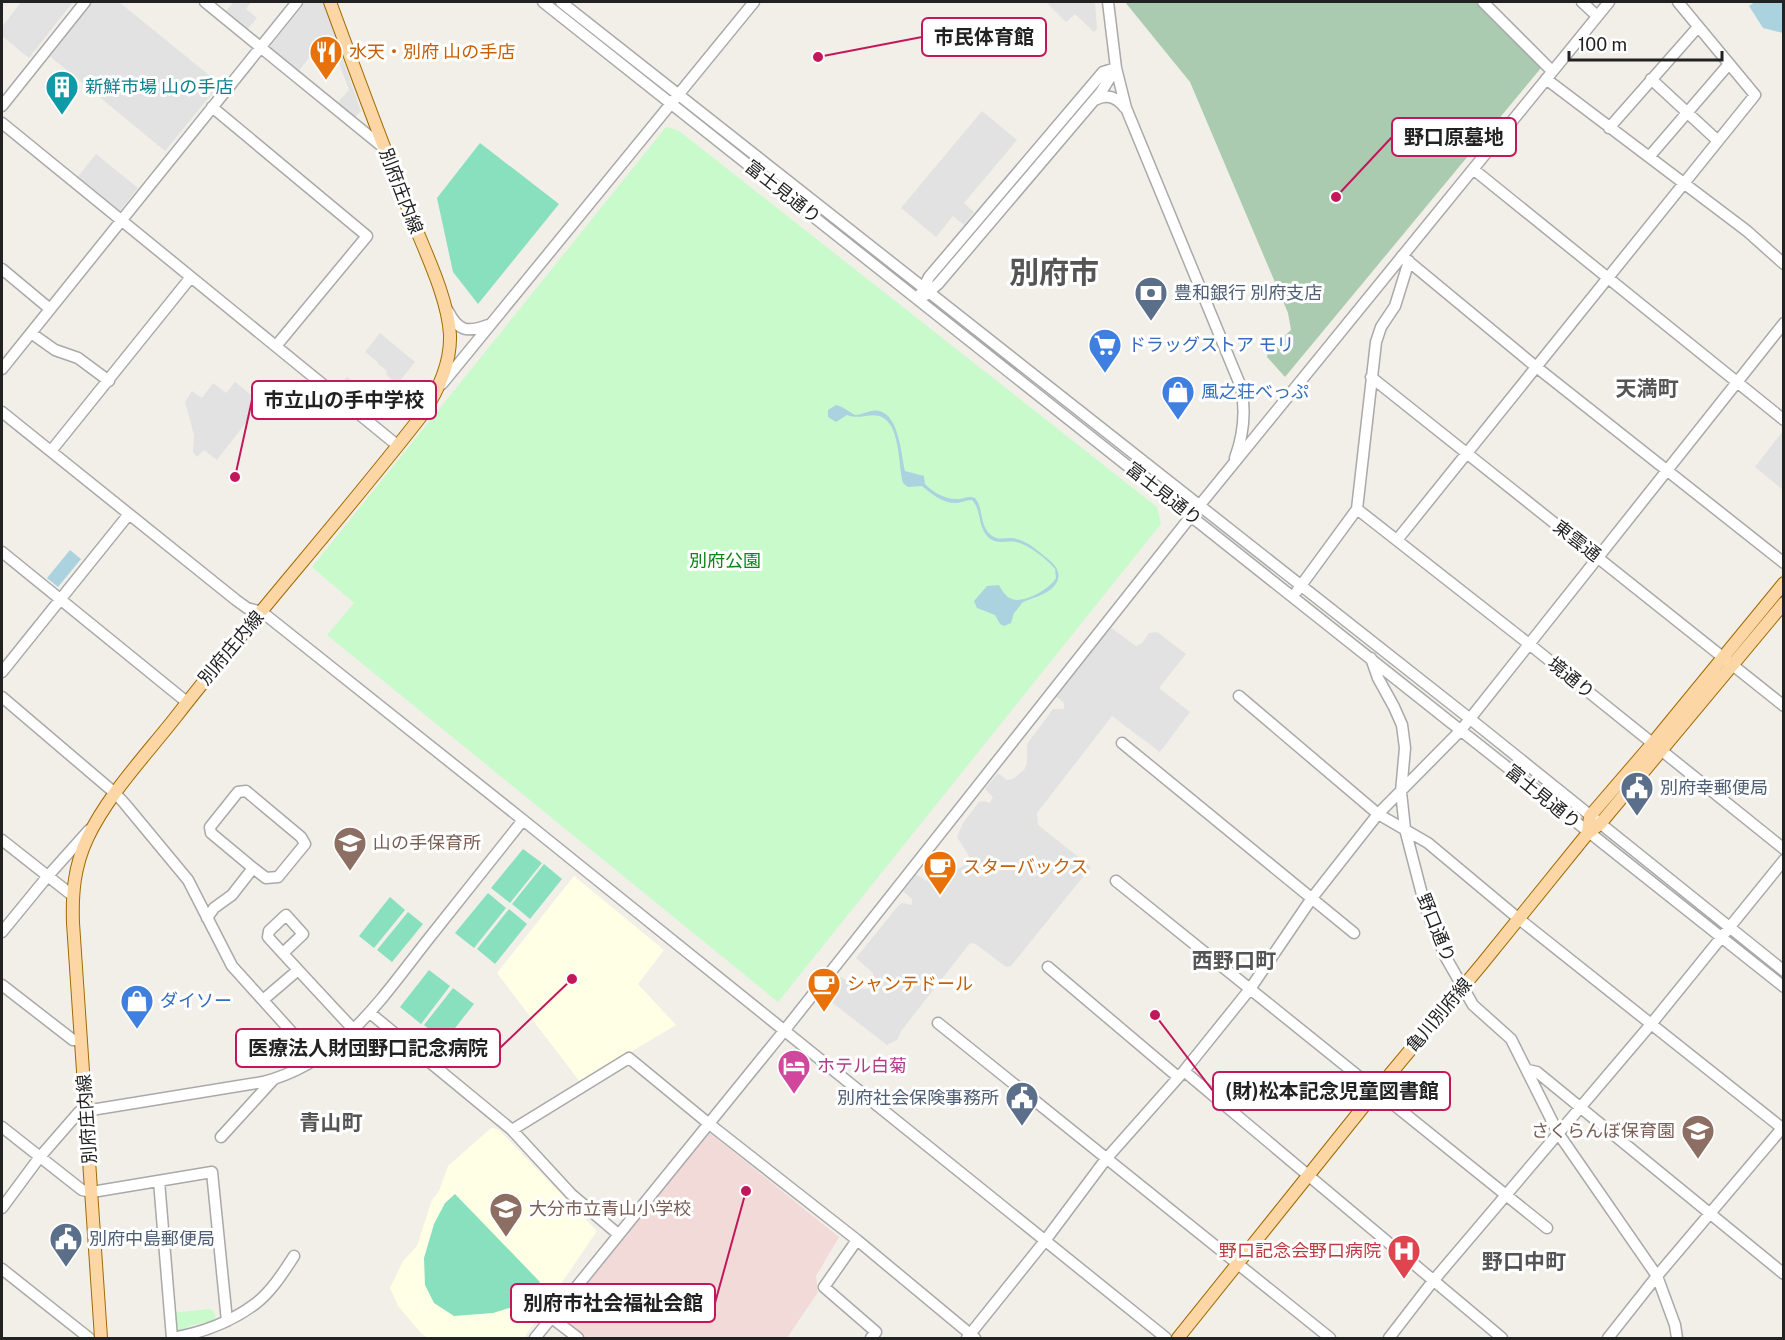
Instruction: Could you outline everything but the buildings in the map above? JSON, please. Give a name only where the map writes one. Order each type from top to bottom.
[{"type":"main road","name":"別府庄内線","points":[[101,1338],[73,896],[78,862],[95,823],[116,794],[201,685],[422,415],[438,388],[446,368],[450,348],[445,306],[330,2]]},
{"type":"main road","name":"亀川別府線","points":[[1178,1338],[1587,833],[1600,824],[1657,747],[1728,661],[1784,583]]},
{"type":"main road","name":"亀川別府線","points":[[1728,661],[1784,603]]},
{"type":"main road","name":"亀川別府線","points":[[1587,833],[1590,816],[1657,747]]},
{"type":"street","points":[[2,106],[85,2]]},
{"type":"street","points":[[205,2],[384,148]]},
{"type":"street","points":[[2,369],[297,2]]},
{"type":"street","name":"富士見通り","points":[[543,2],[675,99],[919,299],[1371,658],[1587,833],[1784,987]]},
{"type":"street","points":[[561,2],[675,99],[926,290],[1469,718],[1784,971]]},
{"type":"street","points":[[438,388],[754,2]]},
{"type":"street","points":[[1108,2],[1116,68],[1126,108],[1241,387],[1243,402],[1241,434],[1231,467]]},
{"type":"street","points":[[1483,2],[1549,75],[1609,128],[1747,231],[1784,264]]},
{"type":"street","points":[[1582,2],[1597,16]]},
{"type":"street","points":[[535,1338],[784,1031],[1199,506],[1406,259],[1473,169],[1609,2]]},
{"type":"street","points":[[1397,540],[1755,95],[1678,2]]},
{"type":"street","points":[[1609,128],[1698,27]]},
{"type":"street","points":[[1648,157],[1729,64]]},
{"type":"street","points":[[926,290],[938,284],[1106,86],[1116,68]]},
{"type":"street","points":[[919,299],[926,290],[929,277],[1103,72],[1116,68]]},
{"type":"street","points":[[1651,79],[1718,141]]},
{"type":"street","points":[[1093,101],[1102,96],[1110,97],[1117,99],[1126,108]]},
{"type":"street","points":[[212,107],[367,236],[276,346]]},
{"type":"street","points":[[2,123],[396,446]]},
{"type":"street","points":[[1473,169],[1784,420]]},
{"type":"street","points":[[1406,259],[1535,366],[1784,563]]},
{"type":"street","points":[[1293,596],[1357,509],[1376,342],[1381,327],[1395,306],[1406,259]]},
{"type":"street","points":[[2,269],[50,309]]},
{"type":"street","points":[[51,452],[191,277]]},
{"type":"street","points":[[445,306],[453,323],[461,328],[476,330],[493,322]]},
{"type":"street","points":[[512,1130],[629,1058],[708,1124],[856,1240],[971,1337],[1106,1159],[1181,1074],[1250,988],[1312,898],[1378,814],[1461,730],[1784,323]]},
{"type":"street","points":[[31,333],[55,350],[78,358],[109,381]]},
{"type":"street","name":"東雲通","points":[[1371,377],[1784,706]]},
{"type":"street","points":[[2,412],[236,600],[247,608],[262,612],[1166,1338]]},
{"type":"street","name":"境通り","points":[[1357,509],[1784,849]]},
{"type":"street","points":[[2,672],[129,514]]},
{"type":"street","points":[[2,552],[183,699]]},
{"type":"street","name":"野口通り","points":[[1368,639],[1371,658],[1378,678],[1395,707],[1402,725],[1405,748],[1401,792],[1405,829],[1431,923],[1445,956],[1473,1005],[1511,1039],[1558,1133],[1657,1276],[1675,1325],[1677,1338]]},
{"type":"street","points":[[2,696],[116,794],[182,872],[232,966],[316,1059]]},
{"type":"street","points":[[1239,696],[1378,814],[1428,843],[1519,919],[1783,1127],[1657,1276],[1608,1338]]},
{"type":"street","points":[[1122,743],[1354,933]]},
{"type":"street","points":[[238,792],[246,792],[302,837],[305,844],[278,877],[266,878],[253,868],[211,833],[210,827],[238,792]]},
{"type":"street","points":[[2,1208],[39,1158],[79,1112],[273,1080],[330,1051],[370,1013],[523,820]]},
{"type":"street","points":[[2,932],[46,877],[95,823]]},
{"type":"street","points":[[2,840],[46,877],[73,896]]},
{"type":"street","points":[[1389,1338],[1432,1281],[1652,1023],[1784,860]]},
{"type":"street","points":[[207,918],[214,908],[232,895],[253,868]]},
{"type":"street","points":[[1116,881],[1546,1228]]},
{"type":"street","points":[[283,953],[354,1030]]},
{"type":"street","points":[[1048,967],[1308,1176],[1502,1338]]},
{"type":"street","points":[[263,1000],[297,970]]},
{"type":"street","points":[[2,985],[73,1040],[81,1040]]},
{"type":"street","points":[[370,1013],[512,1130],[571,1194],[618,1234]]},
{"type":"street","points":[[938,1023],[1330,1338]]},
{"type":"street","points":[[1528,1070],[1537,1072],[1578,1108],[1784,1274]]},
{"type":"street","points":[[220,1137],[273,1080]]},
{"type":"street","points":[[2,1127],[82,1190],[92,1192],[212,1172],[227,1321]]},
{"type":"street","points":[[159,1181],[172,1338],[203,1335],[256,1304],[279,1278],[294,1256]]},
{"type":"street","points":[[856,1240],[824,1287],[876,1332],[871,1338]]},
{"type":"street","points":[[2,1269],[89,1338]]},
{"type":"street","points":[[552,1318],[578,1338]]},
{"type":"shaded area","points":[[21,2],[73,2],[29,58],[2,36],[2,27]]},
{"type":"shaded area","points":[[88,2],[119,2],[220,84],[165,151],[46,53]]},
{"type":"shaded area","points":[[234,2],[251,2],[246,9],[257,18],[247,30],[225,12]]},
{"type":"shaded area","points":[[305,2],[323,2],[361,111],[353,119],[337,103],[349,90],[339,63],[317,47],[298,72],[268,49]]},
{"type":"shaded area","points":[[1046,2],[1095,2],[1097,29],[1094,32],[1075,14],[1066,22]]},
{"type":"shaded area","points":[[1125,2],[1477,2],[1540,64],[1541,68],[1285,377],[1267,357],[1269,350],[1291,330],[1288,313],[1190,82]]},
{"type":"shaded area","points":[[982,111],[1017,140],[964,203],[974,212],[964,225],[953,216],[936,237],[901,208]]},
{"type":"shaded area","points":[[96,154],[138,188],[118,213],[76,179]]},
{"type":"shaded area","points":[[380,333],[415,362],[391,392],[396,397],[380,417],[340,385],[347,377],[371,396],[379,386],[385,389],[392,380],[386,374],[387,371],[365,352]]},
{"type":"shaded area","points":[[235,382],[261,403],[217,460],[204,450],[197,457],[193,452],[194,435],[185,402],[192,391],[202,398],[213,383],[226,393]]},
{"type":"shaded area","points":[[1783,431],[1783,490],[1755,467]]},
{"type":"shaded area","points":[[1110,627],[1136,646],[1142,643],[1149,633],[1157,632],[1186,654],[1159,688],[1190,712],[1160,752],[1112,716],[1037,813],[1038,825],[1091,867],[1011,966],[1006,967],[976,944],[970,943],[901,1031],[897,1040],[887,1045],[821,994],[821,990],[834,976],[839,976],[857,987],[871,988],[874,981],[873,973],[856,958],[898,906],[902,903],[912,905],[912,899],[903,891],[916,874],[927,881],[930,878],[926,869],[930,864],[934,863],[950,870],[958,869],[966,864],[969,856],[957,837],[963,823],[979,802],[990,803],[993,797],[985,789],[998,773],[1007,780],[1013,779],[1024,770],[1027,763],[1027,744],[1053,709],[1064,709],[1064,703],[1054,695]]},
{"type":"shaded area","points":[[574,876],[664,950],[638,984],[676,1025],[580,1082],[497,973]]},
{"type":"shaded area","name":"大分市立青山小学校","points":[[491,1128],[498,1129],[597,1231],[524,1338],[428,1338],[398,1306],[390,1288],[403,1261],[417,1246],[432,1200],[439,1191],[448,1166]]},
{"type":"shaded area","points":[[710,1133],[839,1237],[816,1276],[818,1292],[787,1338],[582,1338],[559,1320],[559,1315],[705,1134]]},
{"type":"green space","name":"別府公園","points":[[666,127],[678,130],[1157,507],[1161,524],[778,1002],[327,635],[354,603],[312,567]]},
{"type":"green space","points":[[480,143],[559,204],[478,304],[453,272],[437,198]]},
{"type":"green space","points":[[523,849],[542,863],[510,903],[491,888]]},
{"type":"green space","points":[[544,864],[562,879],[530,919],[512,904]]},
{"type":"green space","points":[[488,893],[506,908],[474,948],[455,933]]},
{"type":"green space","points":[[390,897],[405,910],[374,948],[359,936]]},
{"type":"green space","points":[[509,909],[527,924],[495,964],[477,949]]},
{"type":"green space","points":[[408,912],[423,924],[392,962],[377,950]]},
{"type":"green space","points":[[429,970],[450,986],[421,1024],[400,1007]]},
{"type":"green space","points":[[453,988],[474,1004],[444,1042],[424,1025]]},
{"type":"green space","points":[[455,1194],[540,1282],[519,1305],[493,1313],[454,1316],[434,1303],[425,1285],[424,1258],[434,1224],[445,1203]]},
{"type":"green space","points":[[210,1309],[214,1312],[216,1320],[189,1326],[176,1336],[171,1313]]},
{"type":"water","points":[[1755,2],[1783,2],[1783,33],[1763,28],[1749,6]]},
{"type":"water","points":[[836,405],[855,415],[870,411],[886,414],[898,436],[905,471],[924,476],[925,484],[943,496],[952,499],[975,498],[987,531],[997,538],[1021,540],[1037,550],[1057,570],[1059,575],[1055,585],[1046,593],[1022,603],[1014,613],[1011,623],[1004,626],[1000,624],[995,615],[977,608],[974,601],[987,586],[999,585],[1008,597],[1020,600],[1048,587],[1056,578],[1055,569],[1043,557],[1026,546],[989,538],[985,534],[972,500],[958,503],[947,502],[922,486],[908,487],[903,483],[895,435],[886,420],[875,415],[856,417],[847,415],[836,422],[828,417],[828,410]]},
{"type":"water","points":[[70,550],[81,559],[58,587],[47,578]]},
{"type":"place","name":"市民体育館","points":[[818,57]]},
{"type":"place","name":"水天・別府 山の手店","points":[[326,81]]},
{"type":"place","name":"新鮮市場 山の手店","points":[[62,116]]},
{"type":"place","name":"野口原墓地","points":[[1336,197]]},
{"type":"place","name":"豊和銀行 別府支店","points":[[1151,322]]},
{"type":"place","name":"ドラッグストア モリ","points":[[1105,374]]},
{"type":"place","name":"風之荘べっぷ","points":[[1178,421]]},
{"type":"place","name":"市立山の手中学校","points":[[235,477]]},
{"type":"place","name":"別府幸郵便局","points":[[1637,817]]},
{"type":"place","name":"山の手保育所","points":[[350,872]]},
{"type":"place","name":"スターバックス","points":[[940,896]]},
{"type":"place","name":"医療法人財団野口記念病院","points":[[572,979]]},
{"type":"place","name":"シャンテドール","points":[[824,1013]]},
{"type":"place","name":"(財)松本記念児童図書館","points":[[1155,1015]]},
{"type":"place","name":"ダイソー","points":[[137,1030]]},
{"type":"place","name":"ホテル白菊","points":[[794,1095]]},
{"type":"place","name":"別府社会保険事務所","points":[[1022,1127]]},
{"type":"place","name":"さくらんぼ保育園","points":[[1698,1160]]},
{"type":"place","name":"別府市社会福祉会館","points":[[746,1191]]},
{"type":"place","name":"大分市立青山小学校","points":[[506,1238]]},
{"type":"place","name":"別府中島郵便局","points":[[66,1268]]},
{"type":"place","name":"野口記念会野口病院","points":[[1404,1280]]},
{"type":"district","name":"別府市","points":[[1054,273]]},
{"type":"district","name":"天満町","points":[[1647,389]]},
{"type":"district","name":"西野口町","points":[[1234,961]]},
{"type":"district","name":"青山町","points":[[331,1123]]},
{"type":"district","name":"野口中町","points":[[1524,1262]]}]
